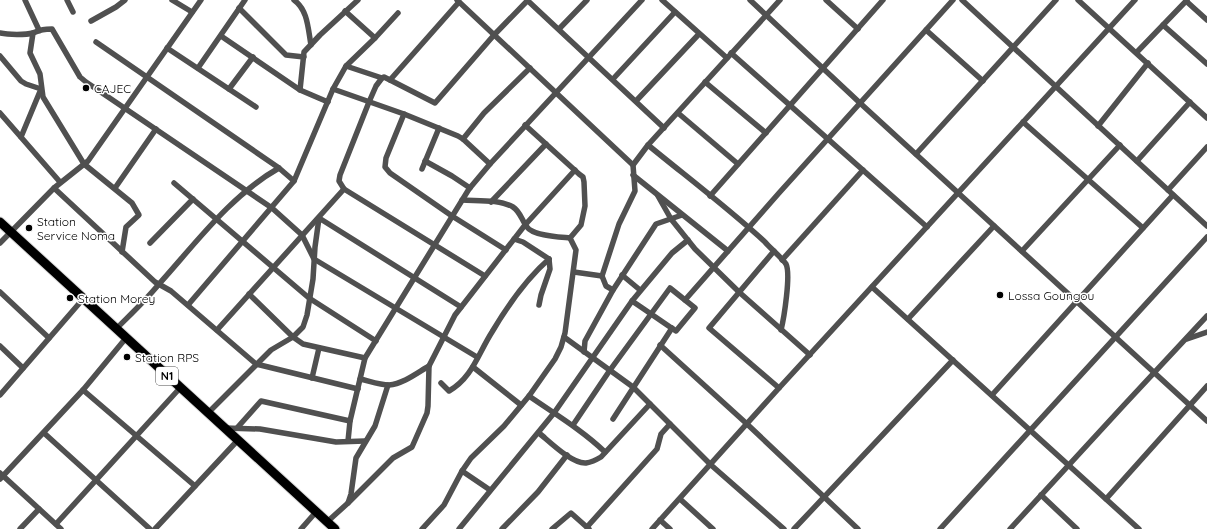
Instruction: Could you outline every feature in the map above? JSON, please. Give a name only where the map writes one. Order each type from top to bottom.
[{"type":"main road","name":"N1","points":[[0,222],[335,529]]},
{"type":"street","points":[[25,0],[39,30]]},
{"type":"street","points":[[67,0],[73,12]]},
{"type":"street","points":[[91,21],[116,7],[125,0]]},
{"type":"street","points":[[172,0],[192,12]]},
{"type":"street","points":[[0,243],[60,182],[84,164],[201,0]]},
{"type":"street","points":[[236,0],[242,4],[286,55],[304,57]]},
{"type":"street","points":[[294,0],[301,2],[311,45]]},
{"type":"street","points":[[300,90],[304,52],[344,11],[358,0]]},
{"type":"street","points":[[346,66],[382,78],[384,77],[435,103],[494,35],[528,0],[664,128]]},
{"type":"street","points":[[559,29],[587,0]]},
{"type":"street","points":[[348,441],[350,421],[365,358],[470,188],[490,164],[642,0]]},
{"type":"street","points":[[662,0],[699,34],[790,105],[927,227]]},
{"type":"street","points":[[750,0],[765,16],[959,192],[1153,373],[1207,421]]},
{"type":"street","points":[[613,290],[606,286],[602,276],[619,224],[635,191],[633,165],[648,145],[780,0]]},
{"type":"street","points":[[826,0],[858,29]]},
{"type":"street","points":[[710,196],[883,0]]},
{"type":"street","points":[[685,300],[953,0]]},
{"type":"street","points":[[962,0],[1207,226]]},
{"type":"street","points":[[916,154],[1056,0]]},
{"type":"street","points":[[1078,0],[1207,118]]},
{"type":"street","points":[[652,529],[1134,0]]},
{"type":"street","points":[[390,80],[458,1],[633,165]]},
{"type":"street","points":[[1136,52],[1187,1],[1207,20]]},
{"type":"street","points":[[198,68],[242,4]]},
{"type":"street","points":[[344,11],[375,38]]},
{"type":"street","points":[[613,79],[675,12]]},
{"type":"street","points":[[188,305],[294,181],[333,89],[346,66],[398,13]]},
{"type":"street","points":[[1163,25],[1207,64]]},
{"type":"street","points":[[0,33],[33,33],[39,30],[52,30],[80,77],[272,208],[302,236],[314,259],[477,357]]},
{"type":"street","points":[[926,30],[983,80]]},
{"type":"street","points":[[33,33],[30,53],[40,74],[43,97],[84,164],[132,203],[138,216],[126,227],[122,252]]},
{"type":"street","points":[[636,101],[699,34]]},
{"type":"street","points":[[221,36],[300,90],[328,102]]},
{"type":"street","points":[[96,42],[279,168],[294,181]]},
{"type":"street","points":[[167,48],[256,107]]},
{"type":"street","points":[[0,56],[21,81],[41,89]]},
{"type":"street","points":[[229,89],[253,57]]},
{"type":"street","points":[[1098,126],[1148,63]]},
{"type":"street","points":[[463,139],[484,113],[530,68]]},
{"type":"street","points":[[382,78],[376,86],[369,102],[339,181],[344,189],[485,276]]},
{"type":"street","points":[[705,82],[766,133]]},
{"type":"street","points":[[21,137],[41,89]]},
{"type":"street","points":[[333,89],[404,114],[463,139],[490,164]]},
{"type":"street","points":[[1137,161],[1190,102]]},
{"type":"street","points":[[0,113],[60,182]]},
{"type":"street","points":[[678,113],[738,164]]},
{"type":"street","points":[[404,114],[386,158],[386,167],[390,173],[452,216],[506,250]]},
{"type":"street","points":[[1023,122],[1143,228]]},
{"type":"street","points":[[525,126],[583,177],[586,206],[581,225],[570,238]]},
{"type":"street","points":[[422,169],[439,128]]},
{"type":"street","points":[[114,188],[156,129]]},
{"type":"street","points":[[491,202],[546,144]]},
{"type":"street","points":[[648,145],[749,228],[786,264],[788,277],[784,317],[781,330]]},
{"type":"street","points":[[1022,251],[1120,145]]},
{"type":"street","points":[[1168,190],[1207,147]]},
{"type":"street","points":[[425,161],[470,188]]},
{"type":"street","points":[[117,328],[159,285],[202,234],[246,191],[266,175],[279,168]]},
{"type":"street","points":[[328,522],[393,458],[412,447],[427,413],[429,366],[455,315],[525,225],[575,170]]},
{"type":"street","points":[[782,260],[863,170]]},
{"type":"street","points":[[633,175],[728,251]]},
{"type":"street","points":[[174,183],[309,298],[376,341]]},
{"type":"street","points":[[54,188],[159,285],[171,291],[256,364],[358,389]]},
{"type":"street","points":[[217,330],[344,189]]},
{"type":"street","points":[[992,395],[1173,195]]},
{"type":"street","points":[[658,196],[671,219],[695,249],[739,292],[810,355]]},
{"type":"street","points":[[150,243],[193,199]]},
{"type":"street","points":[[462,200],[502,202],[514,207],[527,228],[533,232],[553,237],[570,238]]},
{"type":"street","points":[[584,352],[585,341],[613,290],[656,224],[682,215]]},
{"type":"street","points":[[208,413],[271,350],[293,337],[305,323],[313,279],[318,218]]},
{"type":"street","points":[[318,218],[461,307]]},
{"type":"street","points":[[908,319],[994,226]]},
{"type":"street","points":[[940,529],[1207,237]]},
{"type":"street","points":[[422,529],[444,505],[471,458],[504,426],[529,396],[555,359],[564,337],[574,272],[576,250],[570,238]]},
{"type":"street","points":[[514,239],[523,242],[549,259]]},
{"type":"street","points":[[459,529],[539,433],[593,358],[632,300],[672,253],[688,240]]},
{"type":"street","points":[[774,251],[709,328],[779,388]]},
{"type":"street","points":[[539,306],[541,295],[550,269],[549,259]]},
{"type":"street","points":[[441,383],[449,391],[458,386],[466,378],[510,303],[536,270],[549,259]]},
{"type":"street","points":[[574,272],[602,276]]},
{"type":"street","points":[[622,275],[640,290]]},
{"type":"street","points":[[872,287],[1139,529]]},
{"type":"street","points":[[573,426],[609,370],[651,314],[670,288],[695,308],[676,331],[651,314],[632,300]]},
{"type":"street","points":[[0,292],[49,338]]},
{"type":"street","points":[[249,294],[293,337],[303,344],[365,358]]},
{"type":"street","points":[[0,395],[84,299]]},
{"type":"street","points":[[1014,528],[1041,495],[1207,316]]},
{"type":"street","points":[[613,419],[672,328]]},
{"type":"street","points":[[1184,340],[1207,332]]},
{"type":"street","points":[[564,337],[633,388],[711,465],[784,529]]},
{"type":"street","points":[[61,529],[1,476],[44,433],[83,390],[126,338]]},
{"type":"street","points":[[660,345],[747,424],[858,529]]},
{"type":"street","points":[[0,346],[23,368]]},
{"type":"street","points":[[312,378],[319,348]]},
{"type":"street","points":[[794,529],[953,360]]},
{"type":"street","points":[[360,379],[388,385],[399,382],[429,366]]},
{"type":"street","points":[[473,367],[521,405]]},
{"type":"street","points":[[348,503],[351,494],[356,458],[375,426],[388,385]]},
{"type":"street","points":[[1106,499],[1207,386]]},
{"type":"street","points":[[56,524],[180,388]]},
{"type":"street","points":[[83,390],[195,486]]},
{"type":"street","points":[[529,396],[593,440],[605,452]]},
{"type":"street","points":[[237,428],[261,401],[350,421]]},
{"type":"street","points":[[539,433],[577,461],[586,463],[594,461],[605,452],[650,404]]},
{"type":"street","points":[[552,529],[571,513],[588,528],[657,449],[661,434],[670,424]]},
{"type":"street","points":[[224,428],[260,430],[336,442],[365,441]]},
{"type":"street","points":[[44,433],[150,529]]},
{"type":"street","points":[[155,529],[238,440]]},
{"type":"street","points":[[502,529],[538,492],[567,455]]},
{"type":"street","points":[[462,472],[490,490]]},
{"type":"street","points":[[1041,495],[1077,529]]},
{"type":"street","points":[[680,499],[713,529]]},
{"type":"street","points":[[20,529],[39,509]]},
{"type":"street","points":[[301,529],[316,512]]},
{"type":"street","points":[[660,520],[670,529]]},
{"type":"place","name":"CAJEC","points":[[86,88]]},
{"type":"place","name":"Station Service Noma","points":[[29,228]]},
{"type":"place","name":"Lossa Goungou","points":[[1000,295]]},
{"type":"place","name":"Station Morey","points":[[70,298]]},
{"type":"place","name":"Station RPS","points":[[127,357]]}]
